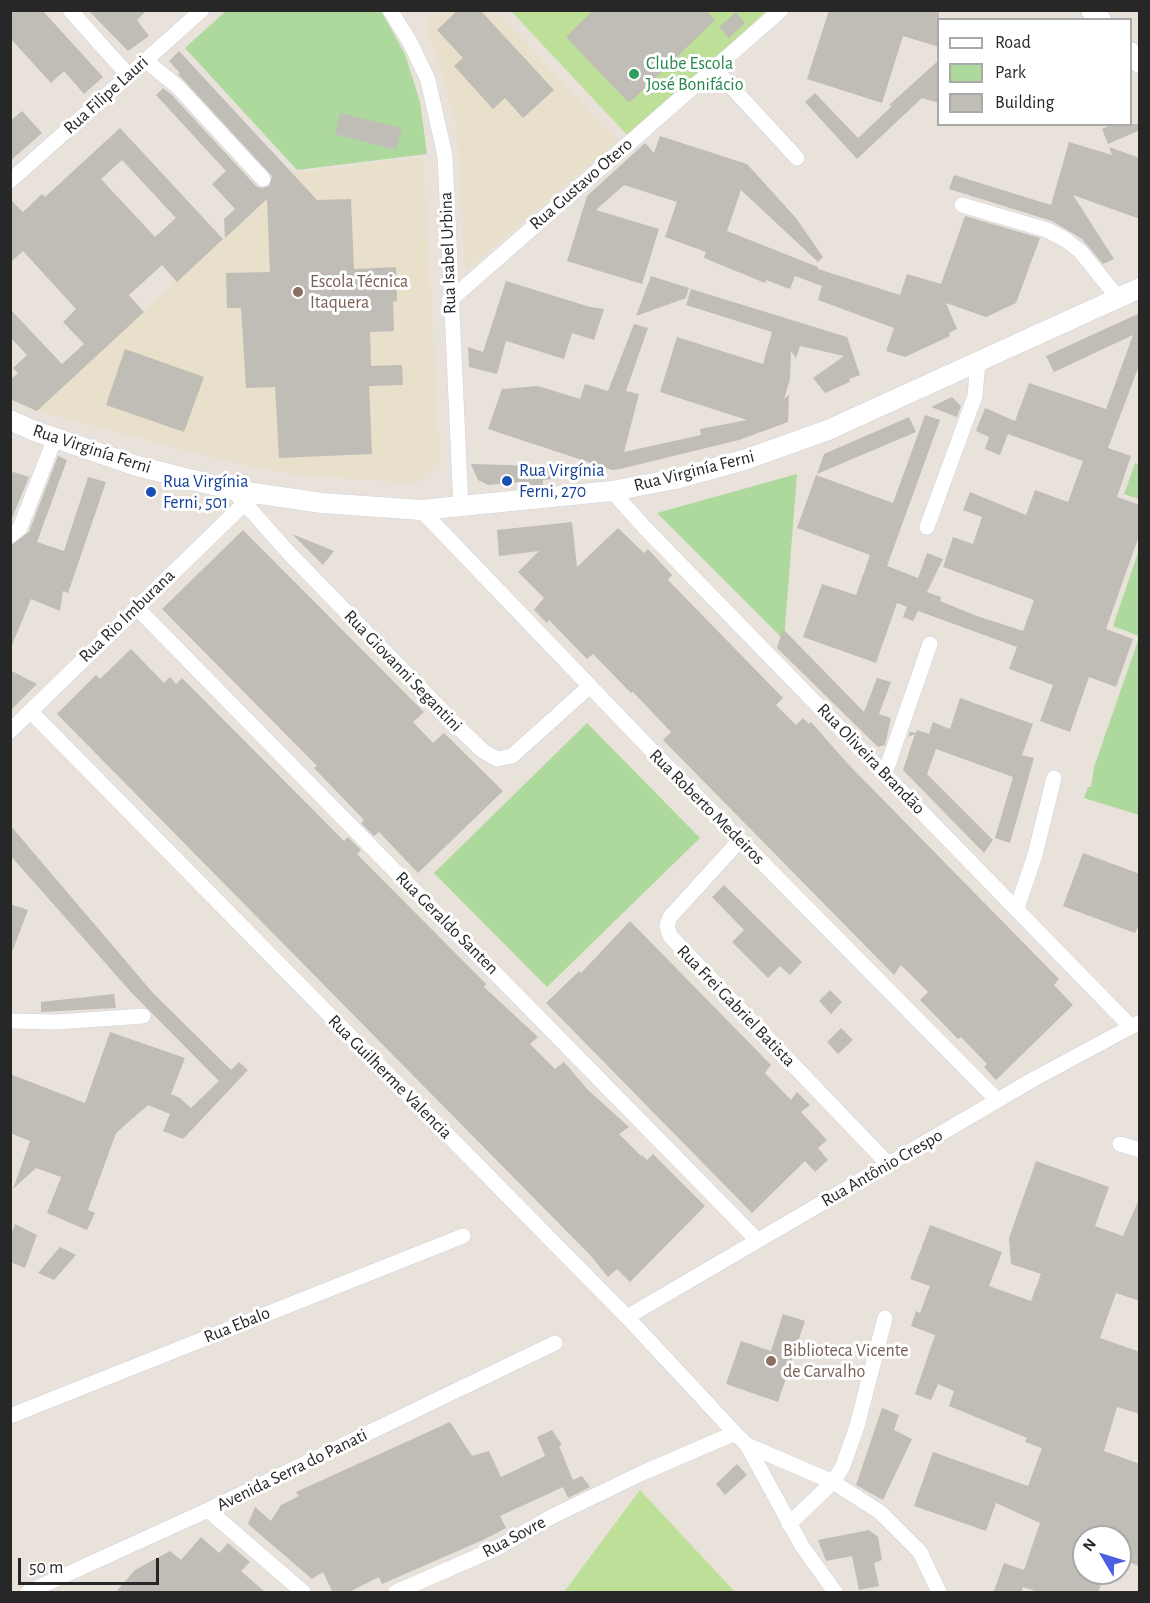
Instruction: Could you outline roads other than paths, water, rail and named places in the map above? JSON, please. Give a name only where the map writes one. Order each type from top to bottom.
[{"type":"street","points":[[70,10],[128,75]]},
{"type":"street","name":"Rua Filipe Lauri","points":[[10,181],[202,10]]},
{"type":"street","name":"Rua Isabel Urbina","points":[[390,10],[410,42],[428,80],[445,156],[449,301],[460,459],[460,508]]},
{"type":"street","name":"Rua Gustavo Otero","points":[[449,301],[782,10]]},
{"type":"street","points":[[145,60],[178,87],[263,179]]},
{"type":"street","points":[[715,69],[797,158]]},
{"type":"street","points":[[962,205],[1047,230],[1066,240],[1081,252],[1118,298]]},
{"type":"street","name":"Rua Virginía Ferni","points":[[10,420],[137,466],[239,497],[421,510],[460,508],[612,491],[744,460],[828,430],[1140,288]]},
{"type":"street","points":[[927,527],[975,396],[978,361]]},
{"type":"street","points":[[10,536],[20,528],[55,438]]},
{"type":"street","name":"Rua Oliveira Brandão","points":[[612,491],[645,528],[1017,908],[1135,1024]]},
{"type":"street","name":"Rua Rio Imburana","points":[[10,730],[136,607],[239,497]]},
{"type":"street","name":"Rua Giovanni Segantini","points":[[239,497],[458,727],[483,751],[497,759],[513,756],[590,686]]},
{"type":"street","name":"Rua Roberto Medeiros","points":[[421,510],[740,840],[997,1100]]},
{"type":"street","name":"Rua Geraldo Santen","points":[[136,607],[757,1240]]},
{"type":"street","points":[[885,773],[930,644]]},
{"type":"street","name":"Rua Guilherme Valencia","points":[[30,711],[627,1317],[747,1445],[789,1524],[835,1593]]},
{"type":"street","points":[[1017,908],[1035,855],[1054,778]]},
{"type":"street","name":"Rua Frei Gabriel Batista","points":[[740,840],[670,917],[667,926],[670,936],[888,1164]]},
{"type":"street","points":[[10,1021],[57,1022],[143,1016]]},
{"type":"street","name":"Rua Antônio Crespo","points":[[627,1317],[997,1100],[1135,1024]]},
{"type":"street","points":[[1120,1144],[1140,1150]]},
{"type":"street","name":"Rua Ebalo","points":[[10,1416],[463,1236]]},
{"type":"street","points":[[789,1524],[833,1482],[843,1466],[857,1426],[885,1318]]},
{"type":"street","name":"Avenida Serra do Panati","points":[[28,1593],[50,1589],[208,1510],[555,1343]]},
{"type":"street","name":"Rua Sovre","points":[[396,1593],[497,1548],[551,1517],[630,1478],[735,1433]]},
{"type":"street","name":"Rua Guilherme Valencia","points":[[747,1445],[833,1482],[880,1512],[897,1526],[920,1552],[939,1593]]},
{"type":"street","points":[[208,1510],[303,1593]]},
{"type":"place","name":"Clube Escola José Bonifácio","points":[[634,74]]},
{"type":"place","name":"Escola Técnica Itaquera","points":[[298,292]]},
{"type":"place","name":"Rua Virgínia Ferni, 270","points":[[507,481]]},
{"type":"place","name":"Rua Virgínia Ferni, 501","points":[[151,492]]},
{"type":"place","name":"Biblioteca Vicente de Carvalho","points":[[771,1361]]}]
